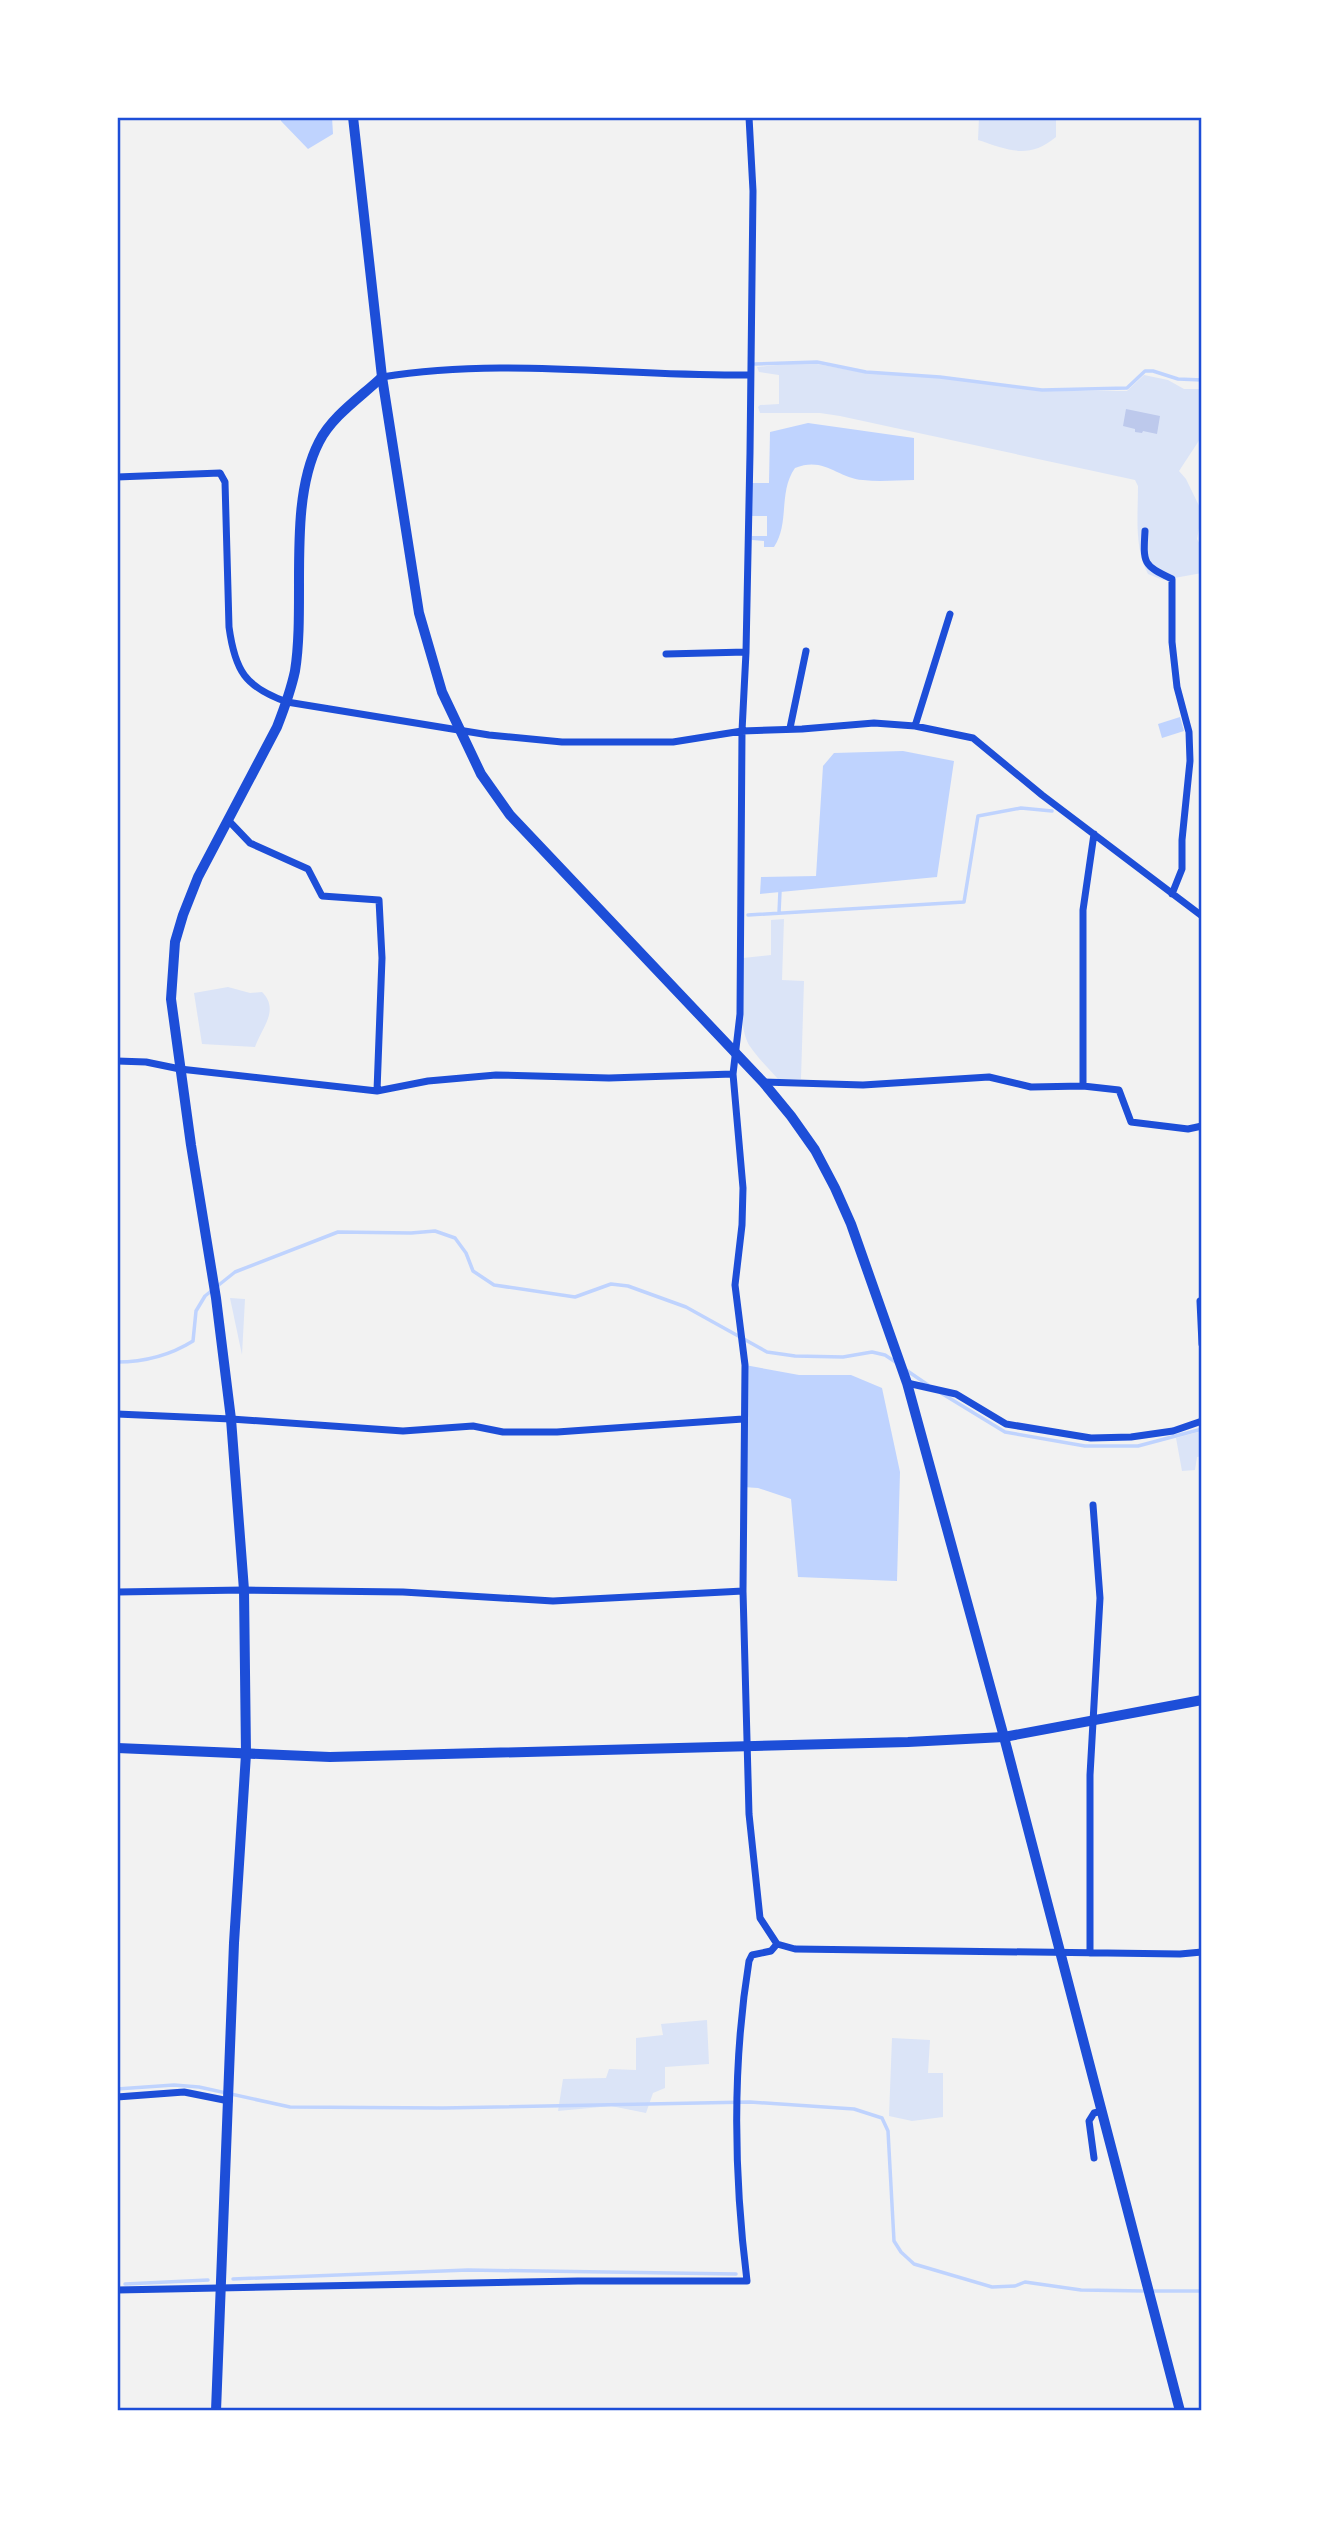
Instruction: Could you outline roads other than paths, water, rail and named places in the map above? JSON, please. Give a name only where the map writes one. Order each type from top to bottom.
[{"type":"main road","points":[[353,117],[382,377],[419,613],[442,692],[481,774],[510,815],[735,1052],[792,1116],[815,1150],[851,1224],[907,1383],[1004,1737],[1180,2411]]},
{"type":"main road","points":[[216,2411],[234,1943],[246,1754],[244,1590],[231,1419],[216,1298],[171,999],[175,942],[198,877],[277,727],[287,702],[295,670],[305,481],[319,441],[335,420],[382,377]]},
{"type":"main road","points":[[117,1748],[330,1757],[746,1744],[908,1742],[1004,1737],[1202,1700]]},
{"type":"street","points":[[750,117],[753,203],[746,652],[742,731],[740,1014],[733,1074],[743,1188],[735,1285],[745,1365],[743,1591],[746,1744],[749,1814],[760,1919],[777,1944],[795,1949],[1090,1954],[1202,1952]]},
{"type":"street","points":[[382,377],[517,369],[701,376],[749,375]]},
{"type":"street","points":[[117,477],[220,472],[225,482],[232,649],[239,666],[262,693],[287,702],[459,730],[562,742],[674,742],[742,731],[874,723],[915,726],[973,738],[1042,795],[1202,916]]},
{"type":"street","points":[[1145,531],[1143,555],[1150,568],[1172,579],[1174,665],[1189,732],[1191,761],[1182,840],[1182,869],[1172,894]]},
{"type":"street","points":[[915,726],[950,614]]},
{"type":"street","points":[[790,728],[806,651]]},
{"type":"street","points":[[666,654],[746,652]]},
{"type":"street","points":[[229,821],[250,843],[308,869],[322,896],[379,900],[382,958],[377,1091]]},
{"type":"street","points":[[1083,1086],[1083,910],[1094,834]]},
{"type":"street","points":[[117,1061],[146,1062],[180,1069],[377,1091],[428,1081],[496,1075],[609,1078],[733,1074]]},
{"type":"street","points":[[763,1082],[863,1085],[989,1077],[1031,1087],[1083,1086],[1119,1090],[1131,1122],[1188,1129],[1202,1126]]},
{"type":"street","points":[[1200,1301],[1202,1344]]},
{"type":"street","points":[[907,1383],[956,1394],[1006,1424],[1091,1438],[1131,1437],[1202,1421]]},
{"type":"street","points":[[117,1414],[403,1431],[473,1426],[503,1432],[743,1419]]},
{"type":"street","points":[[1090,1954],[1090,1775],[1100,1598],[1093,1505]]},
{"type":"street","points":[[117,1592],[403,1591],[553,1601],[743,1591]]},
{"type":"street","points":[[117,2290],[578,2281],[747,2281],[738,2144],[738,2034],[749,1961],[752,1955],[771,1951],[777,1944]]},
{"type":"street","points":[[117,2097],[184,2091],[229,2101]]},
{"type":"street","points":[[1094,2158],[1089,2121],[1094,2113],[1102,2111]]},
{"type":"water","points":[[281,117],[332,117],[333,134],[308,149],[281,121]]},
{"type":"water","points":[[808,423],[914,438],[914,480],[863,480],[822,466],[805,465],[795,468],[787,487],[779,538],[774,547],[764,547],[764,541],[752,540],[752,536],[767,536],[767,516],[752,516],[752,483],[769,483],[770,432]]},
{"type":"water","points":[[1180,717],[1184,731],[1162,738],[1158,724]]},
{"type":"water","points":[[903,751],[954,761],[937,877],[760,894],[761,877],[816,876],[823,766],[834,753]]},
{"type":"water","points":[[745,1365],[799,1375],[851,1375],[882,1388],[900,1472],[897,1581],[798,1577],[791,1499],[758,1488],[743,1487]]},
{"type":"waterway","points":[[755,364],[817,362],[866,372],[940,377],[1042,390],[1127,388],[1145,371],[1178,379],[1202,380]]},
{"type":"waterway","points":[[748,915],[964,902],[978,816],[1021,808],[1052,811]]},
{"type":"waterway","points":[[779,913],[780,891]]},
{"type":"waterway","points":[[117,1362],[156,1357],[193,1341],[196,1311],[205,1296],[235,1272],[338,1232],[435,1231],[455,1238],[466,1253],[473,1271],[494,1285],[575,1297],[611,1284],[628,1286],[686,1307],[767,1352],[795,1356],[843,1357],[872,1352],[885,1355],[897,1363]]},
{"type":"waterway","points":[[906,1370],[928,1385]]},
{"type":"waterway","points":[[941,1393],[1005,1432],[1085,1446],[1138,1446],[1202,1429]]},
{"type":"waterway","points":[[117,2089],[174,2085],[199,2087],[290,2107],[443,2108],[750,2102],[854,2109],[882,2118],[888,2131],[894,2241],[914,2264],[992,2287],[1015,2286],[1025,2282],[1081,2290],[1145,2291]]},
{"type":"waterway","points":[[233,2279],[468,2270],[736,2274]]},
{"type":"waterway","points":[[125,2284],[208,2280]]},
{"type":"waterway","points":[[1153,2291],[1202,2291]]}]
